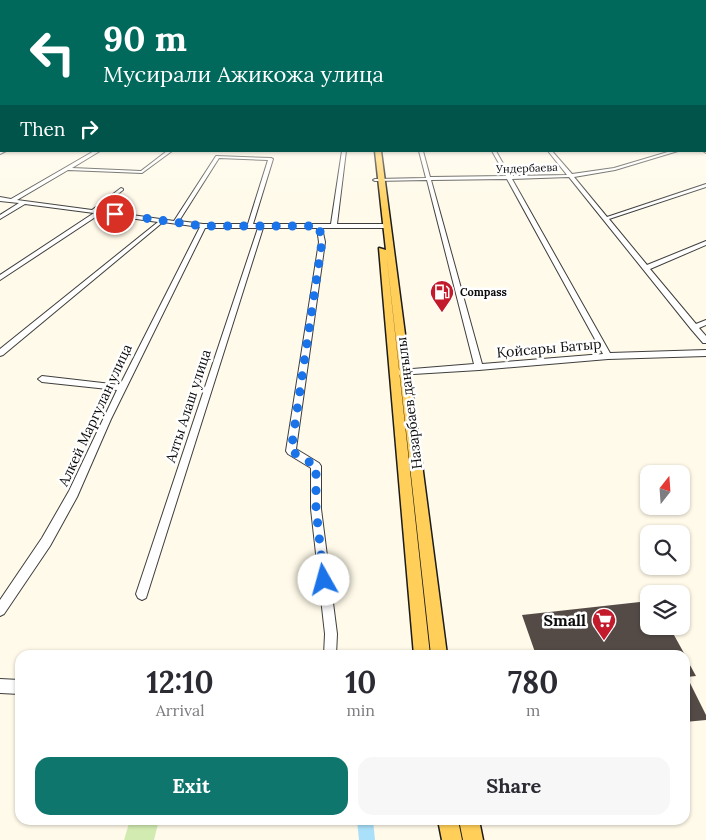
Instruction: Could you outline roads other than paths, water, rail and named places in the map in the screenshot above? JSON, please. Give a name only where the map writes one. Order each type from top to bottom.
[{"type":"main road","name":"Назарбаев даңғылы","points":[[372,152],[378,180],[400,373],[430,576],[438,650]]},
{"type":"main road","name":"Назарбаев даңғылы","points":[[378,152],[378,180]]},
{"type":"main road","name":"Назарбаев даңғылы","points":[[400,373],[414,575],[422,650]]},
{"type":"main road","points":[[414,575],[430,576]]},
{"type":"main road","points":[[449,825],[452,840]]},
{"type":"main road","points":[[470,825],[473,840]]},
{"type":"street","points":[[11,201],[97,152]]},
{"type":"street","points":[[67,169],[142,172],[169,152]]},
{"type":"street","points":[[334,226],[344,152]]},
{"type":"street","points":[[421,152],[479,367]]},
{"type":"street","points":[[495,152],[608,356]]},
{"type":"street","points":[[551,152],[706,341]]},
{"type":"street","name":"Ундербаева","points":[[378,180],[509,179],[570,176],[615,169],[673,152]]},
{"type":"street","points":[[176,222],[218,157],[270,159],[250,226]]},
{"type":"street","points":[[605,219],[706,185]]},
{"type":"street","points":[[0,278],[96,212],[122,189]]},
{"type":"street","points":[[0,199],[203,226],[383,226]]},
{"type":"street","points":[[0,217],[24,202]]},
{"type":"street","points":[[0,353],[163,220]]},
{"type":"street","name":"Алкей Маргулан улица","points":[[0,610],[46,542],[74,494],[122,388],[203,226]]},
{"type":"street","name":"Алты Алаш улица","points":[[142,594],[261,226]]},
{"type":"street","points":[[319,226],[322,242],[291,451],[316,466],[316,509],[331,634],[330,650]]},
{"type":"street","points":[[646,268],[706,243]]},
{"type":"street","points":[[694,327],[706,322]]},
{"type":"street","name":"Қойсары Батыр","points":[[400,373],[608,356],[706,353]]},
{"type":"street","points":[[42,380],[122,388]]},
{"type":"street","points":[[0,686],[15,687]]},
{"type":"waterway","points":[[366,825],[367,840]]},
{"type":"place","name":"Compass","points":[[442,313]]},
{"type":"place","name":"Small","points":[[604,641]]}]
